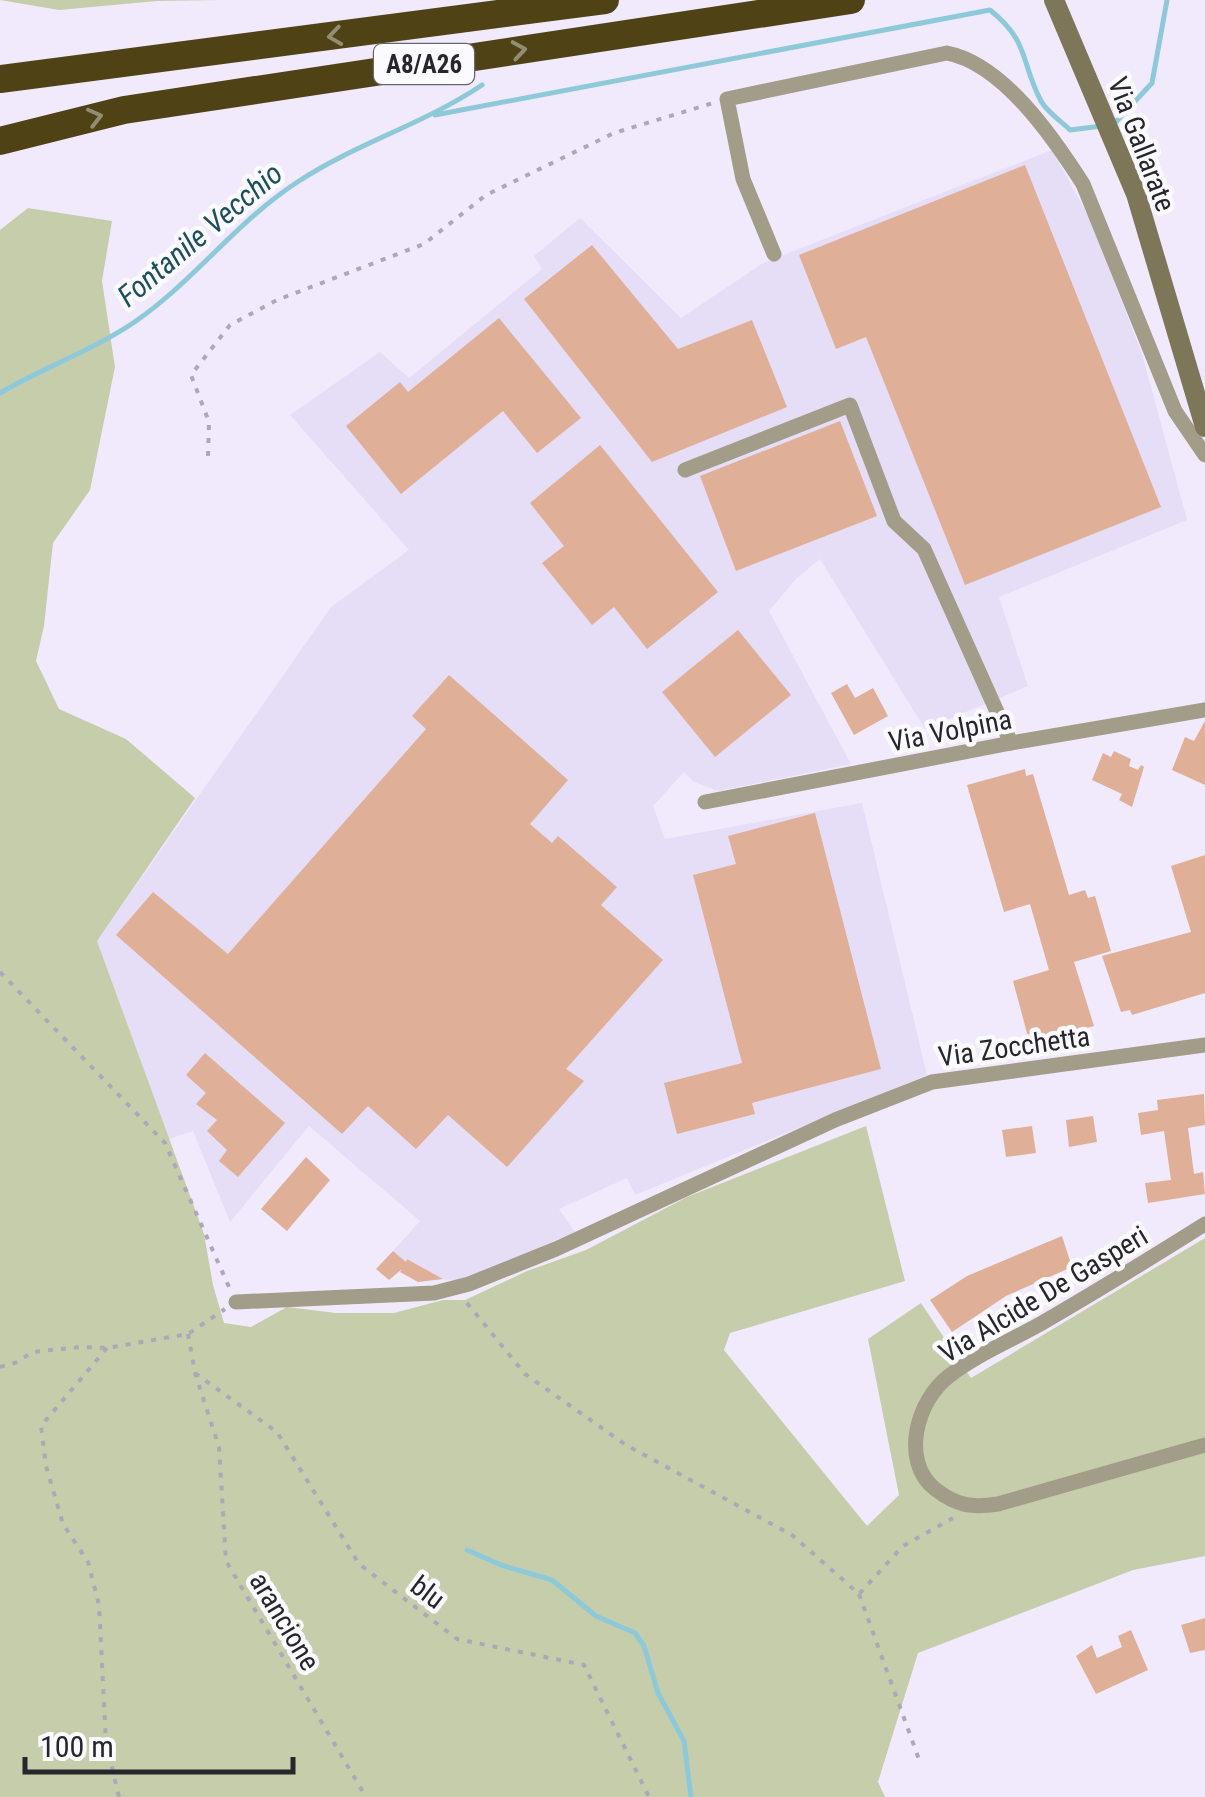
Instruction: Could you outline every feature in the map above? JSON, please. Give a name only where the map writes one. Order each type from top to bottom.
[{"type":"highway","name":"A8/A26","points":[[0,79],[605,0]]},
{"type":"highway","name":"A8/A26","points":[[0,141],[124,110],[851,0]]},
{"type":"main road","name":"Via Gallarate","points":[[1054,0],[1136,194],[1197,372],[1205,426]]},
{"type":"street","points":[[774,254],[743,179],[727,98],[947,53],[966,57],[992,73],[1061,150],[1083,184],[1175,411],[1205,455]]},
{"type":"street","points":[[685,470],[850,405],[894,521],[924,549],[1011,744]]},
{"type":"street","name":"Via Volpina","points":[[706,802],[1205,710]]},
{"type":"street","name":"Via Zocchetta","points":[[236,1302],[434,1293],[454,1288],[556,1250],[835,1120],[932,1082],[1205,1045]]},
{"type":"street","name":"Via Alcide De Gasperi","points":[[971,1508],[946,1498],[926,1482],[916,1457],[914,1436],[926,1408],[946,1378],[1205,1224]]},
{"type":"street","points":[[971,1508],[998,1504],[1205,1445]]},
{"type":"path","points":[[208,456],[208,422],[192,375],[230,324],[277,300],[424,244],[486,196],[614,133],[727,98]]},
{"type":"path","points":[[0,972],[165,1143],[236,1302],[188,1334],[107,1348],[32,1352],[18,1362],[0,1367]]},
{"type":"path","points":[[454,1288],[525,1374],[626,1444],[792,1535],[859,1594],[922,1765]]},
{"type":"path","name":"arancione","points":[[188,1334],[195,1373],[220,1448],[226,1562],[366,1797]]},
{"type":"path","points":[[107,1348],[42,1426],[46,1466],[62,1524],[88,1562],[100,1605],[106,1742],[120,1797]]},
{"type":"path","name":"blu","points":[[195,1373],[277,1432],[359,1564],[458,1639],[584,1665],[649,1797]]},
{"type":"path","points":[[859,1594],[903,1546],[971,1508]]},
{"type":"shaded area","points":[[1052,150],[1091,221],[1142,354],[1187,520],[999,597],[1028,686],[925,729],[820,559],[796,579],[769,611],[851,764],[718,791],[694,782],[684,772],[653,806],[665,839],[862,803],[927,1075],[635,1195],[627,1178],[559,1209],[575,1232],[464,1281],[442,1279],[408,1259],[406,1262],[393,1251],[420,1221],[309,1126],[230,1222],[193,1131],[169,1139],[97,941],[331,607],[409,550],[290,415],[380,352],[409,378],[542,269],[534,256],[580,218],[681,318],[763,263]]},
{"type":"green space","points":[[0,0],[221,0],[59,10]]},
{"type":"green space","points":[[28,208],[112,221],[102,281],[115,367],[90,490],[53,543],[36,661],[59,709],[126,739],[195,798],[97,941],[204,1234],[224,1323],[251,1327],[287,1307],[336,1313],[394,1313],[443,1300],[465,1300],[527,1271],[586,1250],[687,1197],[866,1126],[905,1281],[730,1333],[724,1350],[867,1526],[899,1495],[868,1339],[921,1303],[971,1378],[1205,1238],[1205,1556],[1133,1570],[918,1653],[878,1782],[885,1797],[0,1797],[0,230]]},
{"type":"building","points":[[1025,165],[1161,507],[965,585],[866,337],[836,349],[799,255]]},
{"type":"building","points":[[592,245],[678,349],[752,320],[787,407],[652,462],[524,299]]},
{"type":"building","points":[[499,318],[581,418],[537,453],[503,411],[401,494],[346,426],[400,382],[408,392]]},
{"type":"building","points":[[840,421],[877,516],[736,571],[700,476]]},
{"type":"building","points":[[600,445],[718,592],[647,649],[614,607],[592,625],[542,563],[564,546],[530,503]]},
{"type":"building","points":[[738,630],[791,695],[715,757],[662,692]]},
{"type":"building","points":[[449,675],[568,780],[530,824],[552,843],[558,836],[617,887],[601,905],[663,960],[566,1069],[584,1081],[507,1167],[448,1115],[416,1149],[368,1106],[342,1134],[116,935],[153,892],[228,954],[426,729],[412,716]]},
{"type":"building","points":[[847,684],[855,698],[873,688],[888,716],[854,735],[831,693]]},
{"type":"building","points":[[1205,721],[1205,785],[1172,770],[1185,737],[1194,741]]},
{"type":"building","points":[[1114,751],[1131,759],[1129,766],[1138,770],[1141,765],[1144,767],[1132,807],[1119,800],[1122,794],[1092,780],[1103,753],[1111,757]]},
{"type":"building","points":[[1025,769],[1026,776],[1033,774],[1069,895],[1085,890],[1088,898],[1095,896],[1111,951],[1074,962],[1094,1026],[1030,1044],[1013,981],[1049,970],[1030,904],[1004,912],[967,785]]},
{"type":"building","points":[[815,813],[881,1069],[752,1103],[755,1114],[677,1134],[664,1083],[742,1063],[693,875],[736,864],[728,836]]},
{"type":"building","points":[[1205,855],[1205,993],[1132,1015],[1130,1010],[1121,1012],[1102,956],[1191,932],[1171,866]]},
{"type":"building","points":[[205,1053],[285,1123],[238,1177],[219,1161],[227,1150],[207,1131],[217,1120],[196,1104],[206,1093],[186,1075]]},
{"type":"building","points":[[1204,1094],[1205,1125],[1188,1128],[1194,1174],[1203,1172],[1205,1194],[1148,1203],[1145,1183],[1171,1180],[1164,1131],[1141,1135],[1138,1113],[1158,1110],[1157,1100]]},
{"type":"building","points":[[1093,1116],[1097,1142],[1069,1147],[1066,1120]]},
{"type":"building","points":[[1032,1126],[1036,1153],[1006,1157],[1002,1130]]},
{"type":"building","points":[[306,1157],[330,1180],[287,1231],[261,1209]]},
{"type":"building","points":[[1062,1236],[1072,1267],[1006,1296],[952,1332],[930,1300],[967,1276]]},
{"type":"building","points":[[393,1251],[406,1262],[407,1259],[443,1279],[418,1282],[400,1272],[402,1269],[389,1280],[376,1269]]},
{"type":"building","points":[[1205,1618],[1205,1650],[1190,1653],[1181,1625]]},
{"type":"building","points":[[1131,1630],[1148,1670],[1096,1694],[1076,1656],[1092,1645],[1097,1658],[1122,1647],[1118,1636]]},
{"type":"waterway","points":[[1113,125],[1152,83],[1167,0]]},
{"type":"waterway","points":[[435,115],[990,10],[1018,42],[1034,87],[1047,109],[1070,130],[1102,126]]},
{"type":"waterway","name":"Fontanile Vecchio","points":[[0,393],[136,321],[299,181],[482,85]]},
{"type":"waterway","points":[[467,1550],[552,1580],[596,1616],[635,1633],[644,1646],[658,1693],[684,1741],[691,1797]]}]
